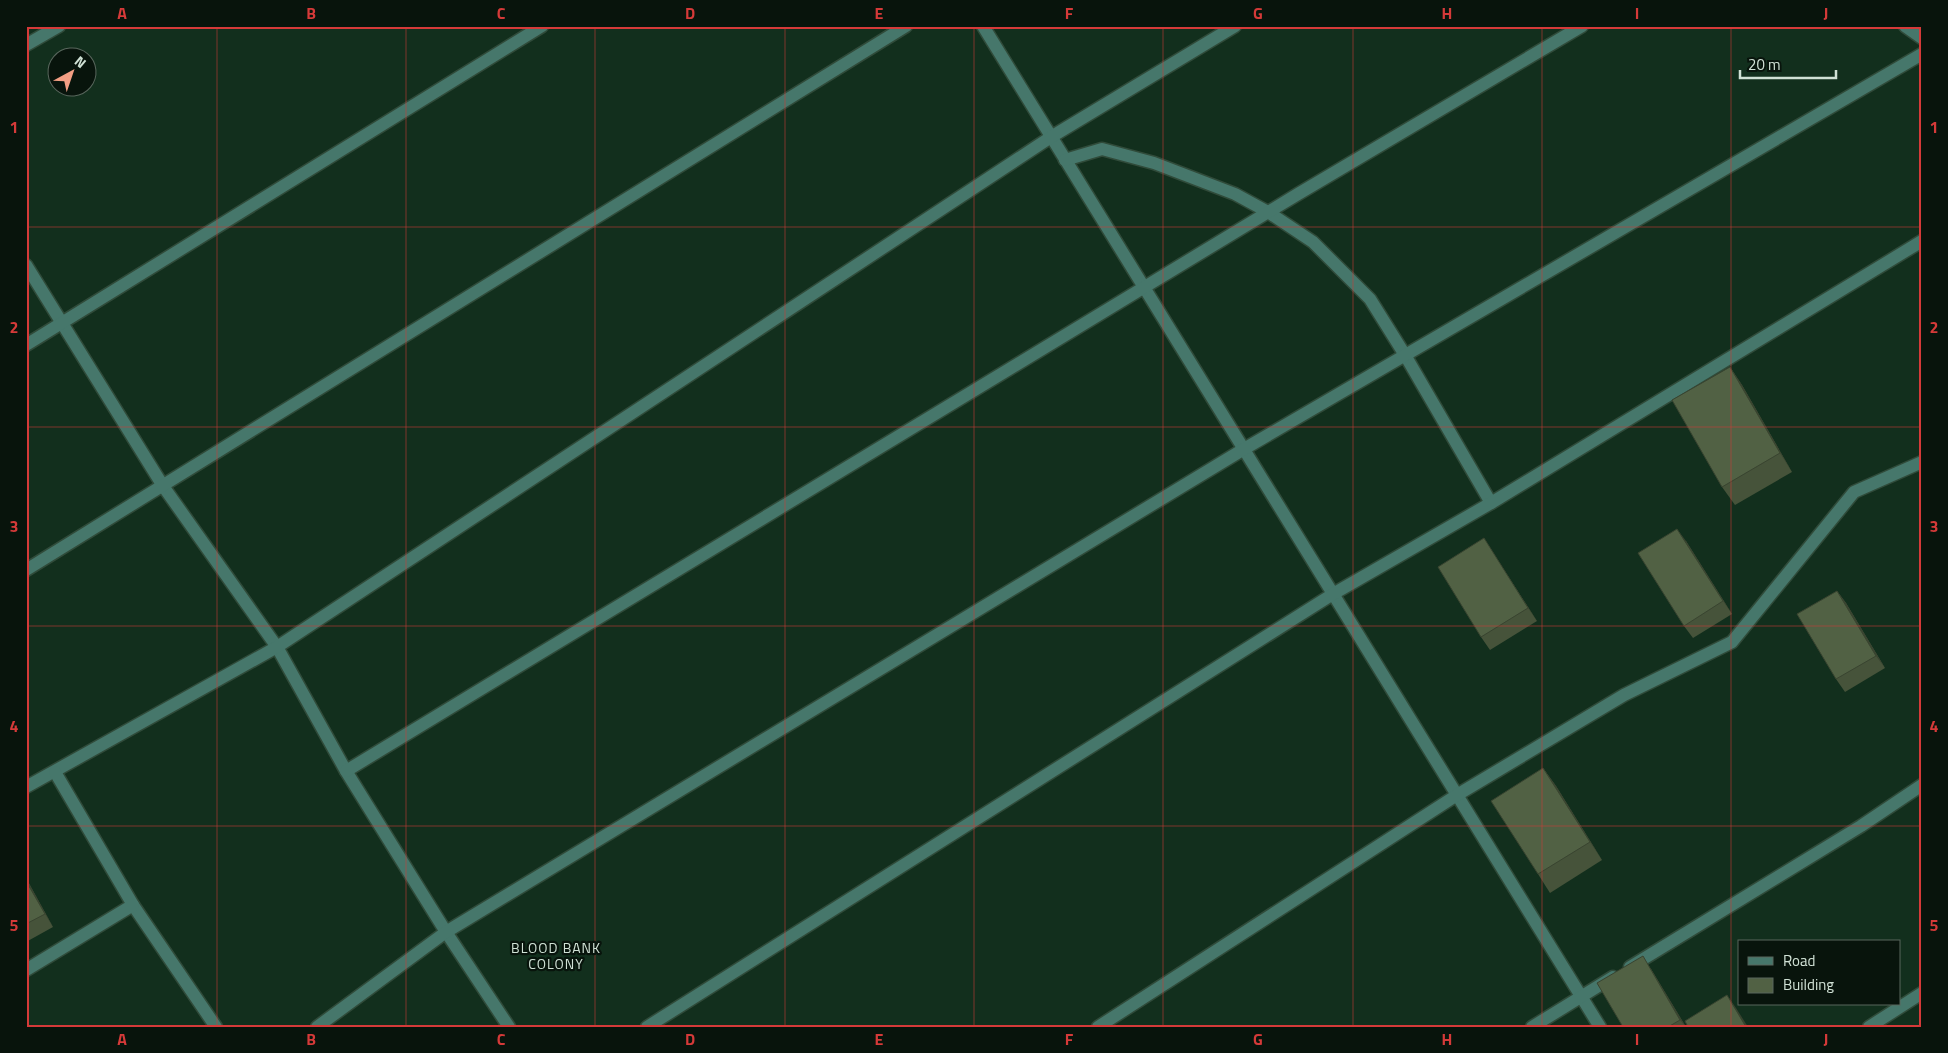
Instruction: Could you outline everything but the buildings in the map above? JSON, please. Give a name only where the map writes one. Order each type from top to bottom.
[{"type":"street","points":[[26,45],[59,26]]},
{"type":"street","points":[[26,345],[542,26]]},
{"type":"street","points":[[26,570],[906,26]]},
{"type":"street","points":[[983,26],[1600,1027]]},
{"type":"street","points":[[26,787],[277,647],[1051,137],[1235,26]]},
{"type":"street","points":[[346,771],[1268,212],[1582,26]]},
{"type":"street","points":[[1905,26],[1922,38]]},
{"type":"street","points":[[317,1027],[446,932],[1244,448],[1922,54]]},
{"type":"street","points":[[1065,160],[1102,149],[1154,163],[1235,194],[1268,212],[1313,242],[1370,299],[1406,355],[1491,503]]},
{"type":"street","points":[[647,1027],[1333,594],[1491,503],[1922,240]]},
{"type":"street","points":[[26,265],[163,486],[277,647],[346,771],[446,932],[509,1027]]},
{"type":"street","points":[[1098,1027],[1457,795],[1624,695],[1732,642],[1854,492],[1922,462]]},
{"type":"street","points":[[55,772],[133,906],[216,1027]]},
{"type":"street","points":[[1532,1027],[1861,826],[1922,785]]},
{"type":"street","points":[[26,970],[133,906]]},
{"type":"street","points":[[1869,1027],[1922,993]]},
{"type":"district","name":"BLOOD BANK COLONY","points":[[556,956]]}]
